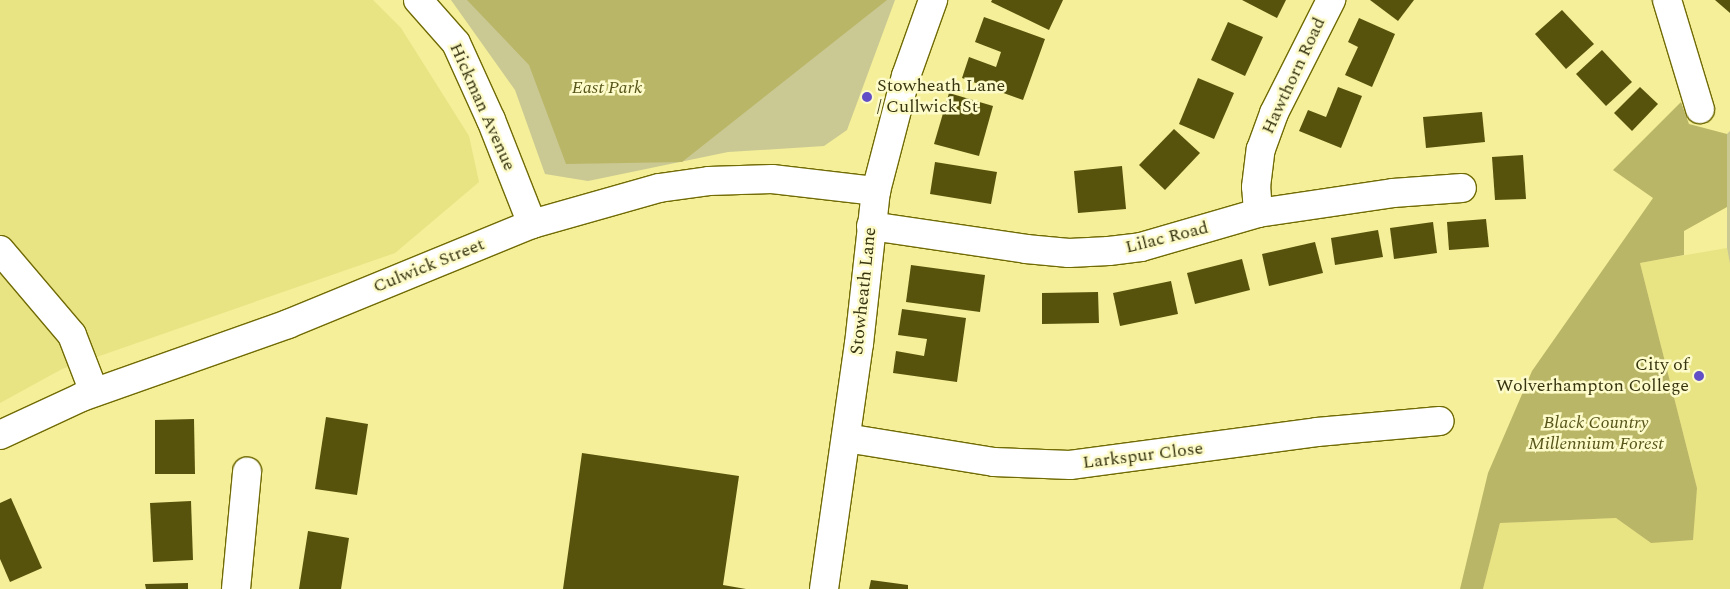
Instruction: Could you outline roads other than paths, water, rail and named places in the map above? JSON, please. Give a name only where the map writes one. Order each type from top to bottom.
[{"type":"street","name":"Hickman Avenue","points":[[418,0],[456,43],[491,120],[532,224]]},
{"type":"street","name":"Stowheath Lane","points":[[824,589],[846,438],[876,192],[906,76],[933,0]]},
{"type":"street","name":"Hawthorn Road","points":[[1258,213],[1256,187],[1261,149],[1278,105],[1331,0]]},
{"type":"street","points":[[1667,0],[1700,109]]},
{"type":"street","name":"Culwick Street","points":[[0,435],[94,392],[288,324],[532,224],[659,188],[709,181],[772,179],[876,192]]},
{"type":"street","name":"Lilac Road","points":[[871,226],[1026,249],[1085,252],[1140,247],[1258,213],[1393,194],[1462,188]]},
{"type":"street","points":[[0,250],[72,335],[94,392]]},
{"type":"street","name":"Larkspur Close","points":[[846,438],[994,462],[1070,464],[1317,432],[1440,421]]},
{"type":"street","points":[[236,589],[247,472]]},
{"type":"place","name":"Stowheath Lane / Cullwick St","points":[[867,97]]},
{"type":"place","name":"City of Wolverhampton College","points":[[1699,376]]},
{"type":"park label","name":"East Park","points":[[607,88]]},
{"type":"park label","name":"Black Country Millennium Forest","points":[[1596,434]]}]
